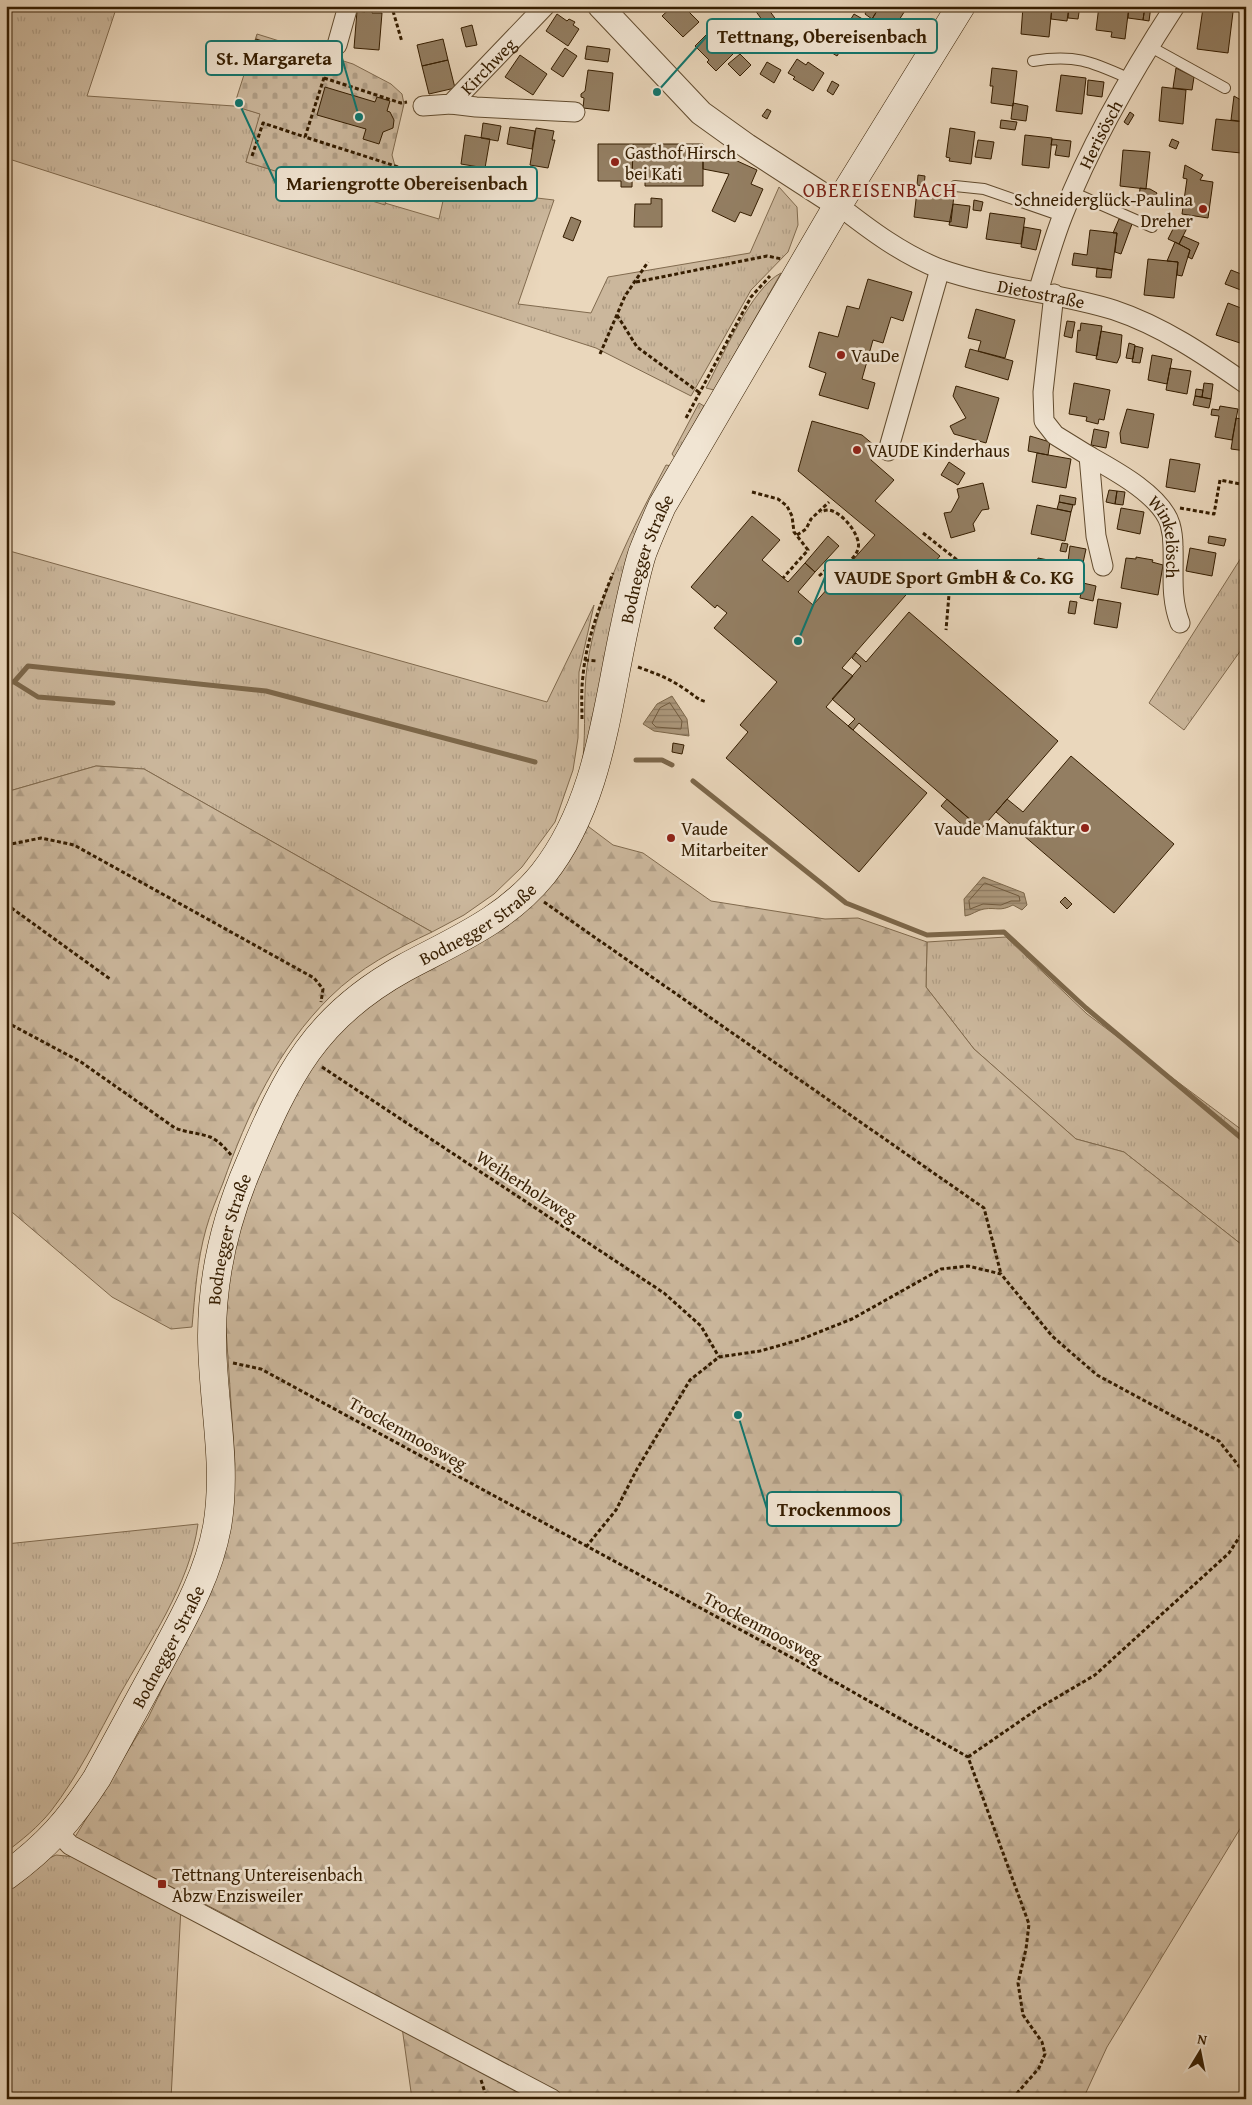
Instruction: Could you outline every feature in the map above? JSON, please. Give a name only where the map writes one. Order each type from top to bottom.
[{"type":"main road","name":"Bodnegger Straße","points":[[6,1876],[43,1848],[58,1832],[70,1819],[97,1778],[186,1613],[205,1571],[218,1524],[220,1490],[221,1457],[212,1337],[215,1284],[228,1217],[279,1097],[303,1055],[318,1034],[337,1015],[358,997],[405,967],[492,920],[528,891],[567,840],[587,795],[597,761],[625,622],[642,554],[662,506],[838,205],[960,6]]},
{"type":"street","points":[[336,45],[348,6]]},
{"type":"street","name":"Kirchweg","points":[[451,104],[545,6]]},
{"type":"street","points":[[600,6],[701,112],[747,146],[838,205]]},
{"type":"street","name":"Herisösch","points":[[1046,293],[1062,216],[1072,192],[1130,79],[1175,6]]},
{"type":"street","name":"Kirchweg","points":[[416,104],[451,104],[476,108],[575,112]]},
{"type":"street","name":"Dietostraße","points":[[838,205],[881,239],[940,268],[1002,286],[1046,293],[1114,311],[1139,320],[1200,352],[1246,384]]},
{"type":"street","points":[[888,451],[940,268]]},
{"type":"street","name":"Winkelösch","points":[[1046,293],[1044,421],[1055,435],[1132,482],[1158,504],[1170,524],[1173,545],[1174,607],[1180,623]]},
{"type":"street","points":[[1089,456],[1096,536],[1103,566]]},
{"type":"street","points":[[58,1832],[70,1845],[552,2099]]},
{"type":"lane","points":[[1149,46],[1225,88]]},
{"type":"lane","name":"Herisösch","points":[[1033,61],[1066,57],[1094,63],[1130,79]]},
{"type":"lane","points":[[955,186],[984,189],[1062,216]]},
{"type":"lane","name":"Herisösch","points":[[1072,192],[1152,227]]},
{"type":"path","points":[[389,6],[393,11],[402,42]]},
{"type":"path","points":[[305,136],[336,45]]},
{"type":"path","points":[[286,49],[329,63]]},
{"type":"path","points":[[324,78],[401,102],[416,104]]},
{"type":"path","points":[[252,156],[262,123],[411,171]]},
{"type":"path","points":[[636,282],[767,256],[786,260],[782,265]]},
{"type":"path","points":[[600,354],[625,296],[648,262]]},
{"type":"path","points":[[682,425],[751,297],[772,274]]},
{"type":"path","points":[[617,315],[637,347],[687,383]]},
{"type":"path","points":[[1158,504],[1214,514],[1220,480],[1246,485]]},
{"type":"path","points":[[752,492],[778,499],[787,506],[792,516],[796,535],[808,550],[783,578]]},
{"type":"path","points":[[796,535],[806,528],[811,518],[829,502]]},
{"type":"path","points":[[819,576],[829,567],[845,566],[858,549],[856,534],[849,524],[829,510],[820,512]]},
{"type":"path","points":[[923,533],[961,564],[950,583],[946,630]]},
{"type":"path","points":[[582,725],[582,678],[585,660],[596,615],[614,570]]},
{"type":"path","points":[[585,660],[601,661]]},
{"type":"path","points":[[635,666],[661,675],[699,700],[707,702]]},
{"type":"path","points":[[6,845],[41,838],[74,845],[314,978],[322,989],[320,1004]]},
{"type":"path","points":[[528,891],[984,1208],[1001,1274],[1052,1336],[1097,1375],[1219,1441],[1246,1475]]},
{"type":"path","points":[[6,904],[110,979]]},
{"type":"path","points":[[6,1022],[81,1062],[175,1128],[188,1133],[210,1137],[225,1148],[234,1160],[238,1153]]},
{"type":"path","name":"Weiherholzweg","points":[[303,1055],[664,1293],[700,1326],[719,1357]]},
{"type":"path","points":[[586,1547],[616,1510],[637,1469],[690,1380],[719,1357],[760,1351],[799,1340],[852,1319],[941,1269],[968,1266],[1001,1274]]},
{"type":"path","name":"Trockenmoosweg","points":[[213,1360],[261,1369],[798,1661],[968,1757]]},
{"type":"path","points":[[1012,2099],[1040,2068],[1045,2054],[1042,2042],[1023,2015],[1018,1983],[1026,1949],[1028,1924],[968,1757],[1039,1708],[1095,1674],[1229,1554],[1246,1527]]},
{"type":"green space","points":[[6,6],[117,6],[87,96],[234,106],[261,114],[246,162],[439,219],[450,169],[497,178],[494,193],[554,200],[518,304],[591,313],[608,277],[750,253],[779,187],[797,207],[798,225],[788,252],[751,290],[691,396],[596,348],[6,158]]},
{"type":"green space","points":[[257,34],[353,64],[391,84],[402,94],[404,104],[392,155],[395,166],[385,205],[246,162],[260,114],[234,106]]},
{"type":"green space","points":[[781,273],[714,390],[706,388],[748,308],[770,281]]},
{"type":"green space","points":[[699,403],[704,406],[675,458],[672,454]]},
{"type":"green space","points":[[666,465],[672,466],[592,747],[583,758],[587,667],[599,614],[629,538]]},
{"type":"green space","points":[[6,550],[547,702],[594,605],[579,672],[578,738],[573,770],[555,822],[522,867],[494,894],[464,915],[432,932],[144,769],[96,766],[6,792]]},
{"type":"green space","points":[[1246,550],[1246,643],[1184,730],[1149,703]]},
{"type":"green space","points":[[96,766],[144,769],[432,932],[378,960],[341,987],[311,1017],[280,1060],[243,1132],[210,1218],[198,1265],[192,1327],[171,1329],[112,1297],[6,1207],[6,792]]},
{"type":"green space","points":[[585,824],[613,845],[643,853],[711,901],[825,919],[858,918],[927,942],[926,987],[974,1049],[1076,1139],[1124,1152],[1246,1248],[1246,1819],[1107,2047],[1083,2099],[412,2099],[402,2027],[414,2020],[226,1915],[75,1837],[148,1718],[195,1621],[232,1514],[235,1464],[225,1313],[230,1256],[256,1173],[316,1054],[386,990],[470,947]]},
{"type":"green space","points":[[1006,937],[1087,1014],[1246,1133],[1246,1248],[1124,1152],[1076,1139],[974,1049],[926,987],[927,942]]},
{"type":"green space","points":[[198,1524],[186,1569],[177,1591],[155,1635],[79,1770],[46,1817],[30,1833],[6,1852],[6,1544]]},
{"type":"green space","points":[[56,1855],[76,1857],[181,1907],[171,2099],[6,2099],[6,1887],[41,1862]]},
{"type":"water","points":[[672,696],[687,719],[689,736],[654,731],[643,724],[657,704]]},
{"type":"water","points":[[983,877],[1024,893],[1027,905],[1022,910],[1013,905],[1001,909],[981,910],[965,916],[964,899]]},
{"type":"building","points":[[366,6],[373,7],[372,13],[382,13],[379,50],[354,48],[357,11],[365,12]]},
{"type":"building","points":[[673,6],[683,6],[699,22],[683,37],[662,16]]},
{"type":"building","points":[[752,6],[769,6],[771,8],[769,10],[782,28],[773,35]]},
{"type":"building","points":[[869,6],[880,6],[872,19],[865,14]]},
{"type":"building","points":[[880,6],[908,6],[892,31],[872,19]]},
{"type":"building","points":[[1023,6],[1052,6],[1049,37],[1021,34]]},
{"type":"building","points":[[1052,6],[1069,6],[1067,21],[1051,19]]},
{"type":"building","points":[[1069,6],[1080,6],[1078,19],[1068,18]]},
{"type":"building","points":[[1099,6],[1129,6],[1125,39],[1111,37],[1112,32],[1096,30]]},
{"type":"building","points":[[1129,6],[1145,6],[1143,20],[1128,18]]},
{"type":"building","points":[[1145,6],[1151,6],[1149,21],[1143,20]]},
{"type":"building","points":[[1213,6],[1231,6],[1230,10]]},
{"type":"building","points":[[1203,8],[1233,12],[1228,53],[1197,49]]},
{"type":"building","points":[[557,14],[567,21],[569,19],[575,22],[573,25],[579,29],[568,46],[546,31]]},
{"type":"building","points":[[854,14],[866,21],[856,37],[844,30]]},
{"type":"building","points":[[472,25],[477,45],[466,47],[461,28]]},
{"type":"building","points":[[711,30],[734,53],[716,71],[707,62],[709,60],[695,46]]},
{"type":"building","points":[[842,30],[850,36],[837,56],[829,51]]},
{"type":"building","points":[[256,39],[282,47],[276,67],[250,60]]},
{"type":"building","points":[[443,39],[448,60],[422,66],[417,45]]},
{"type":"building","points":[[587,46],[610,49],[608,62],[585,59]]},
{"type":"building","points":[[565,48],[577,56],[563,77],[551,69]]},
{"type":"building","points":[[740,54],[751,65],[740,76],[728,64]]},
{"type":"building","points":[[520,55],[547,74],[533,95],[505,77]]},
{"type":"building","points":[[797,59],[806,65],[808,62],[824,73],[813,91],[793,79],[795,77],[788,73]]},
{"type":"building","points":[[448,60],[455,88],[429,94],[422,66]]},
{"type":"building","points":[[767,62],[781,70],[774,83],[760,74]]},
{"type":"building","points":[[992,68],[1017,71],[1013,106],[991,103],[993,86],[990,86]]},
{"type":"building","points":[[1176,68],[1194,77],[1192,90],[1173,88]]},
{"type":"building","points":[[588,70],[613,73],[609,111],[583,108],[584,98],[581,97],[581,94],[585,91]]},
{"type":"building","points":[[1061,75],[1086,78],[1082,114],[1056,111]]},
{"type":"building","points":[[1088,80],[1104,82],[1102,97],[1087,95]]},
{"type":"building","points":[[832,81],[839,85],[833,95],[827,91]]},
{"type":"building","points":[[325,87],[375,102],[377,97],[390,101],[387,111],[390,112],[394,120],[393,128],[383,132],[379,144],[363,139],[366,129],[317,115]]},
{"type":"building","points":[[1162,87],[1186,90],[1183,124],[1159,121]]},
{"type":"building","points":[[1234,96],[1246,103],[1246,122],[1231,120]]},
{"type":"building","points":[[1013,103],[1028,106],[1026,121],[1011,119]]},
{"type":"building","points":[[767,109],[771,111],[767,119],[762,116]]},
{"type":"building","points":[[1130,112],[1134,115],[1128,125],[1124,122]]},
{"type":"building","points":[[1216,119],[1245,122],[1241,153],[1212,150]]},
{"type":"building","points":[[1001,120],[1017,122],[1015,130],[1000,128]]},
{"type":"building","points":[[483,123],[501,126],[498,141],[481,138]]},
{"type":"building","points":[[510,127],[535,131],[532,149],[507,144]]},
{"type":"building","points":[[536,128],[554,131],[552,140],[555,140],[548,168],[530,165]]},
{"type":"building","points":[[950,128],[975,132],[971,164],[949,161],[950,158],[946,157]]},
{"type":"building","points":[[465,135],[490,139],[485,168],[461,164]]},
{"type":"building","points":[[1025,135],[1052,138],[1049,168],[1022,165]]},
{"type":"building","points":[[1052,139],[1071,141],[1069,157],[1055,155],[1057,145],[1051,145]]},
{"type":"building","points":[[1172,139],[1179,142],[1176,149],[1169,146]]},
{"type":"building","points":[[978,140],[994,142],[991,159],[975,157]]},
{"type":"building","name":"Gasthof Hirsch bei Kati","points":[[598,144],[633,144],[632,187],[621,187],[621,181],[598,181]]},
{"type":"building","points":[[633,144],[703,144],[703,186],[645,186],[645,180],[632,180]]},
{"type":"building","points":[[1123,150],[1150,152],[1146,189],[1120,186]]},
{"type":"building","points":[[724,155],[757,170],[751,184],[763,189],[751,216],[740,212],[735,222],[712,211],[729,174],[703,169],[703,157],[721,157]]},
{"type":"building","points":[[1185,165],[1203,175],[1200,180],[1213,182],[1208,218],[1182,214],[1187,179],[1183,178]]},
{"type":"building","points":[[918,175],[925,176],[924,186],[917,185]]},
{"type":"building","points":[[1140,188],[1150,189],[1157,193],[1150,206],[1139,200]]},
{"type":"building","points":[[917,191],[954,195],[951,222],[914,217]]},
{"type":"building","points":[[651,198],[662,199],[662,227],[634,227],[635,204],[651,204]]},
{"type":"building","points":[[974,200],[983,202],[981,211],[973,210]]},
{"type":"building","points":[[953,204],[970,206],[967,228],[949,225]]},
{"type":"building","points":[[990,213],[1025,218],[1021,244],[986,239]]},
{"type":"building","points":[[571,217],[581,221],[573,241],[563,237]]},
{"type":"building","points":[[1179,217],[1190,222],[1179,244],[1168,239]]},
{"type":"building","points":[[1119,219],[1132,224],[1121,254],[1115,252],[1117,233],[1113,233]]},
{"type":"building","points":[[1024,227],[1041,230],[1036,250],[1021,247]]},
{"type":"building","points":[[1090,230],[1117,233],[1112,270],[1072,265],[1074,253],[1087,255]]},
{"type":"building","points":[[1183,236],[1199,243],[1192,259],[1188,257],[1190,250],[1179,244]]},
{"type":"building","points":[[1175,242],[1190,250],[1182,276],[1177,275],[1178,262],[1167,261]]},
{"type":"building","points":[[1148,259],[1178,262],[1174,298],[1144,295]]},
{"type":"building","points":[[1097,268],[1112,270],[1111,278],[1096,277]]},
{"type":"building","points":[[1231,270],[1246,276],[1246,292],[1225,284]]},
{"type":"building","name":"VauDe","points":[[868,279],[912,292],[903,321],[891,317],[883,343],[873,340],[862,379],[875,383],[868,409],[819,395],[826,373],[809,367],[819,332],[838,337],[847,306],[859,309]]},
{"type":"building","points":[[1228,303],[1246,310],[1246,345],[1216,335]]},
{"type":"building","points":[[976,309],[1015,320],[1005,358],[978,351],[981,341],[968,338]]},
{"type":"building","points":[[1067,321],[1075,322],[1072,338],[1064,336]]},
{"type":"building","points":[[1081,323],[1102,326],[1097,356],[1076,352],[1078,330],[1080,331]]},
{"type":"building","points":[[1101,331],[1122,335],[1120,356],[1117,363],[1096,359]]},
{"type":"building","points":[[1129,343],[1135,345],[1133,359],[1126,358]]},
{"type":"building","points":[[1135,346],[1143,348],[1140,363],[1132,362]]},
{"type":"building","points":[[970,349],[1013,361],[1008,380],[965,367]]},
{"type":"building","points":[[1152,355],[1172,359],[1167,384],[1148,380]]},
{"type":"building","points":[[1170,368],[1191,371],[1187,394],[1166,390]]},
{"type":"building","points":[[1074,383],[1110,390],[1104,420],[1099,419],[1098,424],[1086,421],[1087,417],[1069,414]]},
{"type":"building","points":[[1204,383],[1213,384],[1211,399],[1202,397]]},
{"type":"building","points":[[956,386],[999,398],[986,443],[954,434],[950,426],[966,418],[953,396]]},
{"type":"building","points":[[1196,389],[1203,390],[1202,397],[1195,396]]},
{"type":"building","points":[[1195,396],[1211,399],[1209,408],[1193,405]]},
{"type":"building","points":[[1220,406],[1238,409],[1232,440],[1215,437],[1219,416],[1211,415],[1212,409],[1219,410]]},
{"type":"building","points":[[1127,409],[1154,414],[1148,448],[1121,443],[1120,433]]},
{"type":"building","points":[[1236,418],[1246,420],[1246,451],[1231,449]]},
{"type":"building","points":[[812,421],[862,435],[875,446],[871,460],[894,480],[875,501],[940,556],[842,668],[853,676],[826,707],[927,793],[859,872],[726,758],[748,732],[740,725],[777,682],[714,628],[727,613],[717,605],[715,608],[691,587],[752,516],[780,540],[762,560],[788,582],[805,563],[815,572],[798,592],[813,605],[875,535],[798,471]]},
{"type":"building","points":[[1094,429],[1109,432],[1106,448],[1091,445]]},
{"type":"building","points":[[1030,436],[1050,442],[1048,455],[1028,451]]},
{"type":"building","points":[[1037,453],[1071,459],[1066,488],[1032,482]]},
{"type":"building","points":[[1170,459],[1200,464],[1195,492],[1166,487]]},
{"type":"building","points":[[949,462],[965,473],[958,485],[941,475]]},
{"type":"building","points":[[983,483],[989,509],[982,510],[973,524],[975,531],[951,538],[944,513],[951,512],[959,497],[957,489]]},
{"type":"building","points":[[1109,490],[1117,491],[1115,504],[1106,502]]},
{"type":"building","points":[[1117,491],[1125,492],[1123,505],[1115,504]]},
{"type":"building","points":[[1060,495],[1076,498],[1075,505],[1059,502]]},
{"type":"building","points":[[1059,502],[1073,505],[1071,512],[1057,509]]},
{"type":"building","points":[[1037,505],[1071,512],[1065,541],[1031,534]]},
{"type":"building","points":[[1121,508],[1144,512],[1140,534],[1117,529]]},
{"type":"building","points":[[828,536],[839,546],[815,572],[805,563]]},
{"type":"building","points":[[1209,536],[1226,539],[1224,546],[1208,543]]},
{"type":"building","points":[[1062,543],[1068,544],[1066,552],[1060,551]]},
{"type":"building","points":[[1070,546],[1086,549],[1083,563],[1068,561]]},
{"type":"building","points":[[1190,548],[1216,553],[1212,576],[1186,571]]},
{"type":"building","points":[[1136,557],[1153,560],[1152,562],[1163,565],[1158,595],[1121,588],[1126,558],[1136,559]]},
{"type":"building","points":[[1038,558],[1074,565],[1072,574],[1075,577],[1072,579],[1069,592],[1062,591],[1062,594],[1050,592],[1050,589],[1032,585]]},
{"type":"building","points":[[1083,583],[1096,586],[1093,601],[1080,598]]},
{"type":"building","points":[[1098,599],[1121,603],[1117,628],[1094,624]]},
{"type":"building","points":[[1070,601],[1077,602],[1075,614],[1068,613]]},
{"type":"building","points":[[909,612],[1058,741],[981,829],[859,723],[853,730],[848,726],[855,719],[832,699],[861,666],[852,658],[856,653],[866,662]]},
{"type":"building","points":[[673,743],[684,745],[682,754],[672,752]]},
{"type":"building","name":"Vaude Manufaktur","points":[[1071,756],[1174,844],[1114,913],[996,812],[1007,799],[1023,812]]},
{"type":"building","points":[[947,799],[981,829],[975,836],[941,806]]},
{"type":"building","points":[[1065,897],[1072,904],[1067,909],[1060,902]]},
{"type":"waterway","points":[[6,682],[14,682],[28,666],[266,691],[535,762]]},
{"type":"waterway","points":[[14,682],[38,697],[113,703]]},
{"type":"waterway","points":[[636,760],[662,760],[672,765]]},
{"type":"waterway","points":[[693,781],[846,903],[927,935],[1004,932],[1086,1008],[1246,1142]]},
{"type":"place","name":"Tettnang, Obereisenbach","points":[[657,92]]},
{"type":"place","name":"Mariengrotte Obereisenbach","points":[[239,103]]},
{"type":"place","name":"St. Margareta","points":[[359,117]]},
{"type":"place","name":"Gasthof Hirsch bei Kati","points":[[615,162]]},
{"type":"place","name":"Schneiderglück-Paulina Dreher","points":[[1203,209]]},
{"type":"place","name":"VauDe","points":[[841,355]]},
{"type":"place","name":"VAUDE Kinderhaus","points":[[857,450]]},
{"type":"place","name":"VAUDE Sport GmbH & Co. KG","points":[[798,641]]},
{"type":"place","name":"Vaude Manufaktur","points":[[1085,828]]},
{"type":"place","name":"Vaude Mitarbeiter","points":[[671,838]]},
{"type":"place","name":"Trockenmoos","points":[[738,1415]]},
{"type":"place","name":"Tettnang Untereisenbach Abzw Enzisweiler","points":[[162,1884]]},
{"type":"district","name":"OBEREISENBACH","points":[[880,189]]}]
